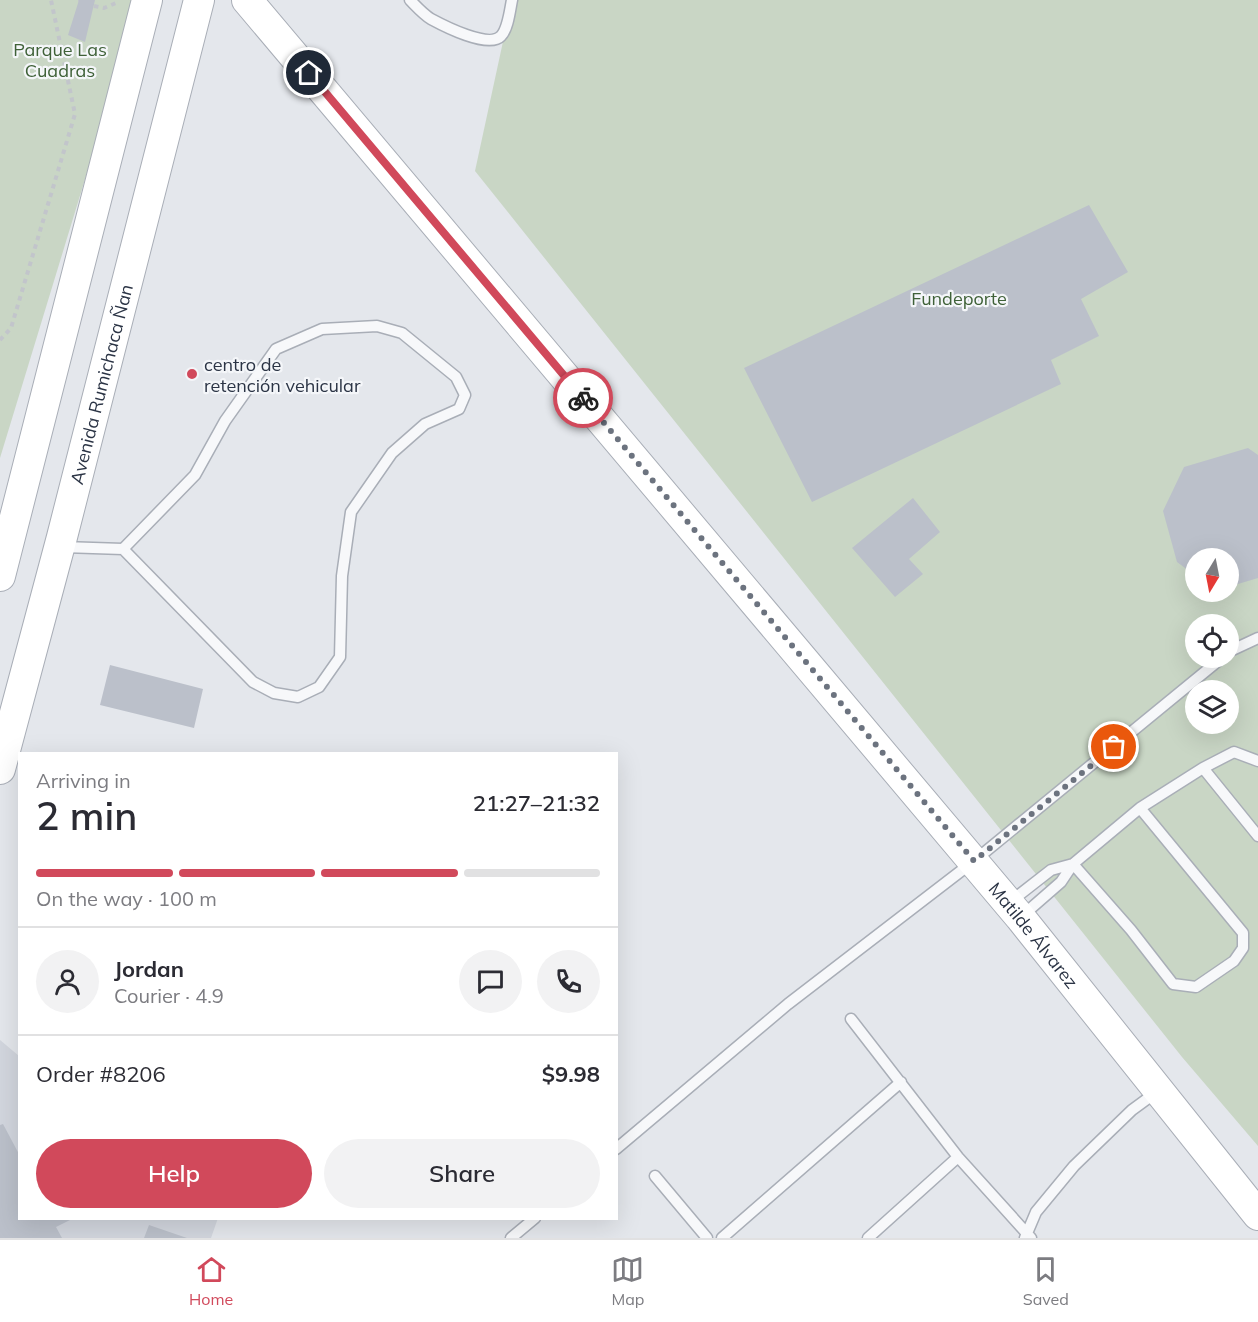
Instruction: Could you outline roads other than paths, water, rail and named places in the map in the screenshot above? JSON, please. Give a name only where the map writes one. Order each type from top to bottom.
[{"type":"street","points":[[0,576],[147,0]]},
{"type":"street","name":"Avenida Rumichaca Ñan","points":[[0,769],[199,0]]},
{"type":"street","name":"Matilde Álvarez","points":[[247,0],[974,861],[1258,1215]]},
{"type":"street","points":[[10,536],[59,546]]},
{"type":"lane","points":[[410,0],[430,18],[480,40],[495,39],[501,36],[506,26],[512,0]]},
{"type":"lane","points":[[59,546],[123,549],[253,682],[274,693],[298,698],[319,687],[340,657],[342,576],[351,512],[392,453],[425,424],[459,409],[465,395],[456,376],[402,333],[377,326],[322,329],[276,349],[225,421],[195,475],[123,549]]},
{"type":"lane","points":[[1239,647],[1258,638]]},
{"type":"lane","points":[[618,1147],[788,1004],[974,861],[1210,668]]},
{"type":"lane","points":[[1014,910],[1061,882],[1073,864],[1140,808],[1203,768],[1234,752],[1258,762]]},
{"type":"lane","points":[[1203,768],[1258,836]]},
{"type":"lane","points":[[1073,864],[1131,930],[1173,984],[1196,987],[1234,961],[1243,948],[1243,933],[1140,808]]},
{"type":"lane","points":[[1014,910],[1051,870],[1073,864]]},
{"type":"lane","points":[[851,1019],[958,1157],[1028,1236]]},
{"type":"lane","points":[[722,1238],[901,1082]]},
{"type":"lane","points":[[1028,1236],[1036,1212],[1074,1166],[1132,1110],[1158,1091]]},
{"type":"lane","points":[[868,1238],[958,1157]]},
{"type":"lane","points":[[655,1176],[706,1238]]},
{"type":"lane","points":[[511,1238],[533,1220]]},
{"type":"place","name":"centro de retención vehicular","points":[[192,374]]},
{"type":"park label","name":"Parque Las Cuadras","points":[[60,59]]},
{"type":"park label","name":"Fundeporte","points":[[959,298]]}]
